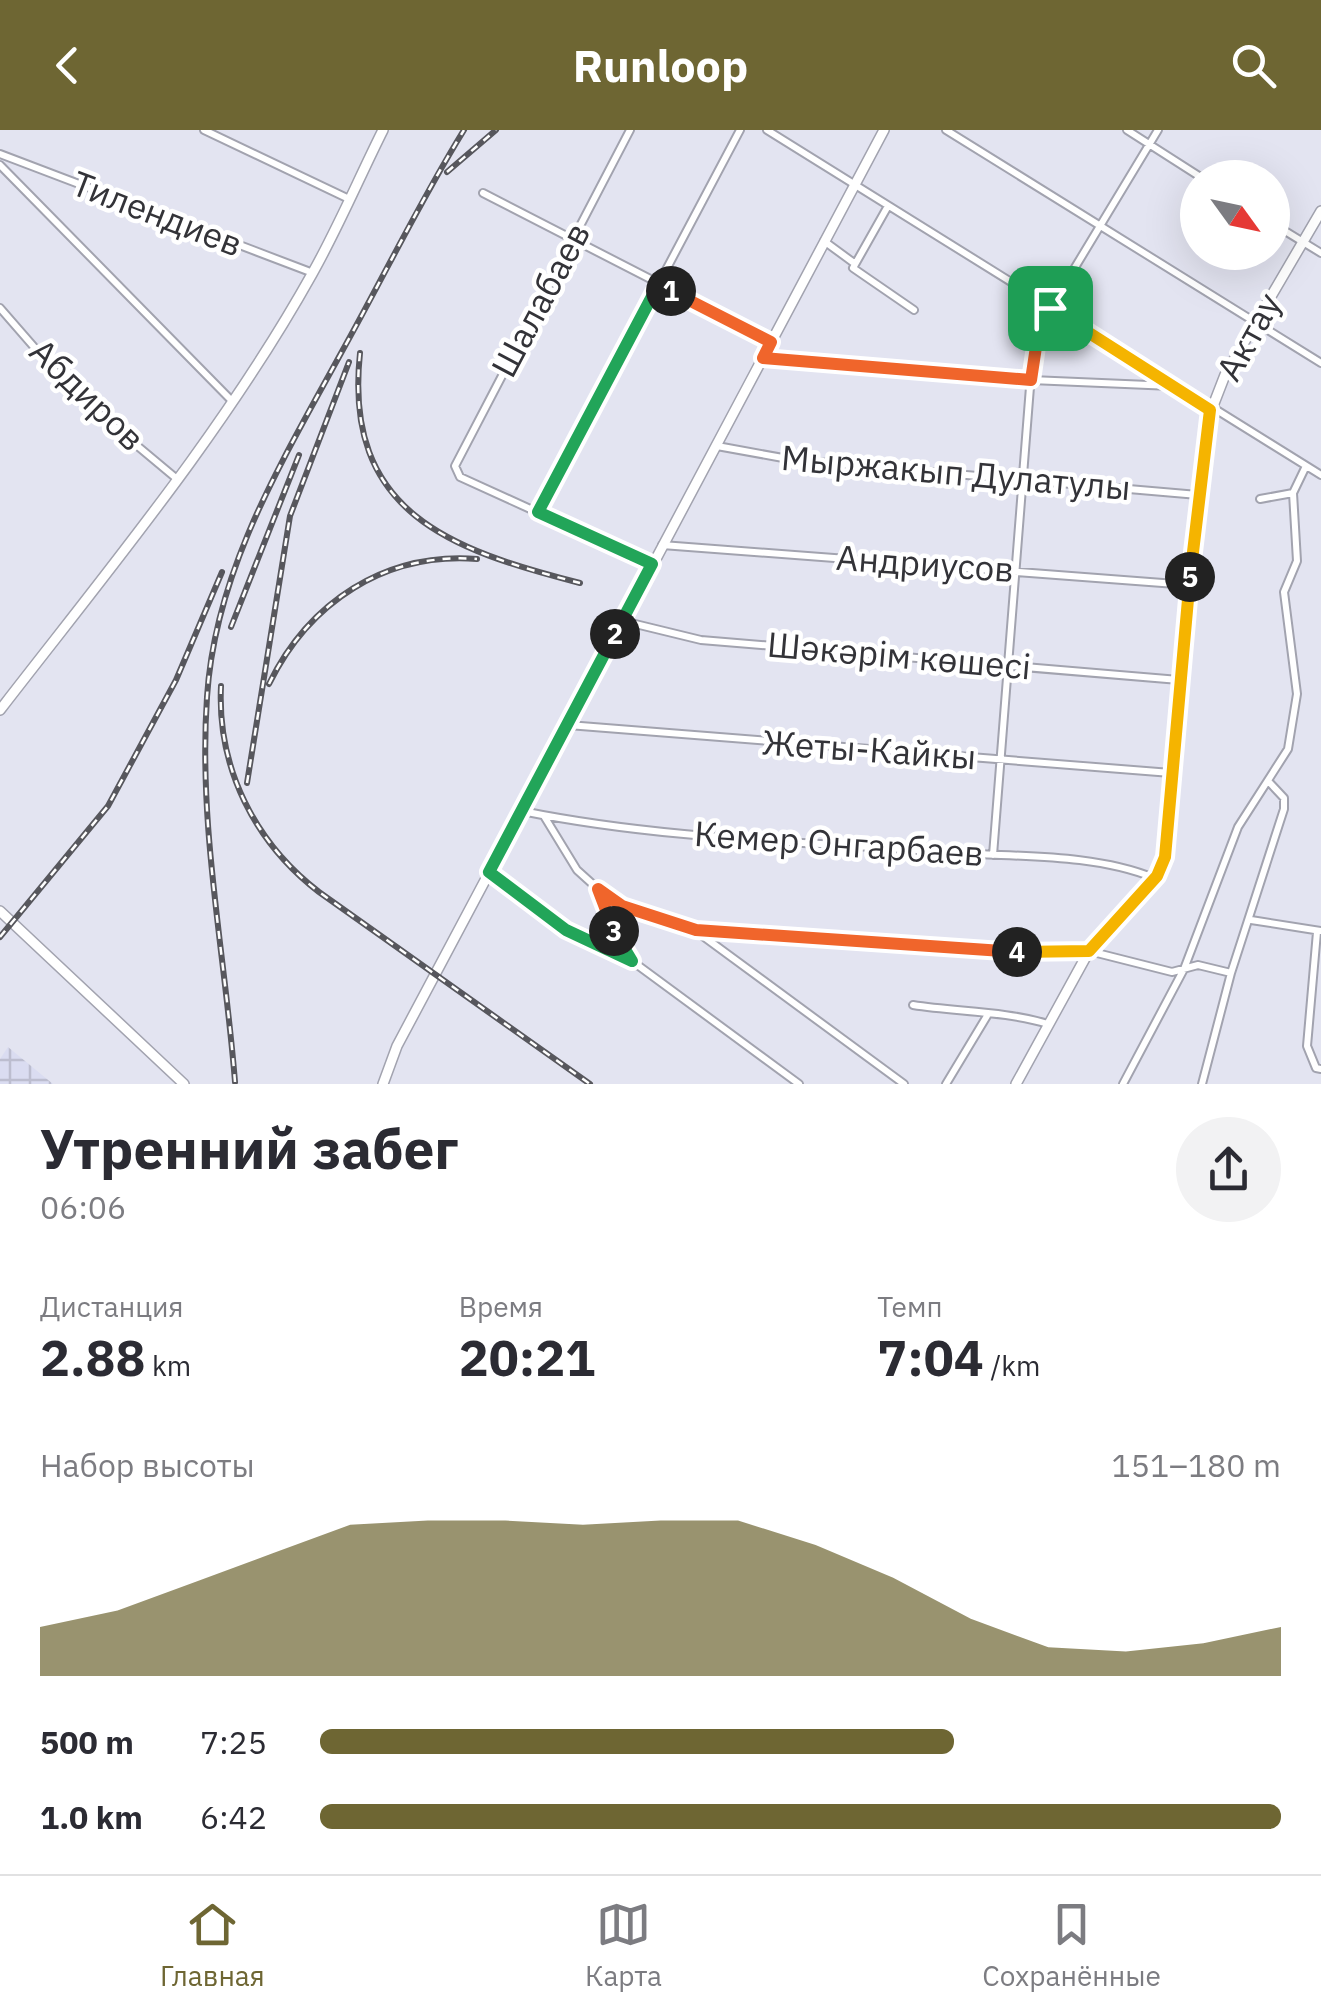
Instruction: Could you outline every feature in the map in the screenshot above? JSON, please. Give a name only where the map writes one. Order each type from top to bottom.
[{"type":"street","points":[[204,130],[349,198]]},
{"type":"street","points":[[0,710],[176,479],[231,400],[313,272],[383,130]]},
{"type":"street","name":"Шалабаев","points":[[538,512],[455,470],[456,460],[630,130]]},
{"type":"street","points":[[652,564],[538,512],[740,130]]},
{"type":"street","points":[[768,130],[1210,410],[1321,475]]},
{"type":"street","points":[[383,1084],[396,1046],[884,130]]},
{"type":"street","points":[[946,130],[1321,363]]},
{"type":"street","points":[[1127,130],[1180,164]]},
{"type":"street","points":[[993,855],[1036,338],[1050,308],[1158,130]]},
{"type":"street","name":"Тилендиев","points":[[0,154],[313,272]]},
{"type":"street","points":[[0,164],[231,400]]},
{"type":"street","points":[[482,193],[771,342]]},
{"type":"street","points":[[888,206],[854,263],[855,274],[914,310]]},
{"type":"street","name":"Актау","points":[[1016,1084],[1089,951],[1154,878],[1165,857],[1179,680],[1210,410],[1321,212]]},
{"type":"street","points":[[1290,234],[1321,253]]},
{"type":"street","points":[[824,241],[854,263]]},
{"type":"street","name":"Абдиров","points":[[0,308],[74,393],[176,479]]},
{"type":"street","points":[[763,358],[1031,380],[1173,386]]},
{"type":"street","name":"Мыржакып Дулатулы","points":[[716,446],[794,460],[1198,495]]},
{"type":"street","points":[[1126,1082],[1184,969],[1238,827],[1288,749],[1298,694],[1284,592],[1297,560],[1293,493],[1306,466]]},
{"type":"street","points":[[1260,499],[1293,493]]},
{"type":"street","name":"Андриусов","points":[[662,545],[1189,586]]},
{"type":"street","name":"Шәкәрім көшесі","points":[[622,620],[702,640],[1179,680]]},
{"type":"street","name":"Жеты-Кайкы","points":[[567,725],[1171,773]]},
{"type":"street","points":[[1202,1084],[1231,973],[1284,809],[1280,792],[1269,782]]},
{"type":"street","name":"Кемер Онгарбаев","points":[[522,811],[683,832],[1130,868],[1154,878]]},
{"type":"street","points":[[544,816],[577,870],[598,889],[622,906],[696,930],[1002,952],[1089,951],[1172,972],[1198,965],[1231,973]]},
{"type":"street","points":[[489,872],[566,930],[632,961],[799,1084]]},
{"type":"street","points":[[598,889],[632,961]]},
{"type":"street","points":[[0,911],[169,1080],[184,1084]]},
{"type":"street","points":[[1251,920],[1319,931],[1307,1046],[1316,1068],[1321,1068]]},
{"type":"street","points":[[696,930],[904,1084]]},
{"type":"street","points":[[913,1006],[987,1016],[1017,1015],[1048,1024]]},
{"type":"street","points":[[946,1084],[987,1016]]},
{"type":"shaded area","points":[[8,1047],[53,1084],[0,1084],[0,1059]]},
{"type":"railway","points":[[235,1082],[206,794],[207,697],[223,606],[237,562],[274,477],[464,130]]},
{"type":"railway","points":[[447,172],[496,130]]},
{"type":"railway","points":[[360,353],[359,407],[369,452],[388,487],[415,516],[449,538],[489,556],[580,583]]},
{"type":"railway","points":[[247,783],[290,516],[349,362]]},
{"type":"railway","points":[[231,627],[299,455]]},
{"type":"railway","points":[[269,684],[305,629],[354,588],[411,564],[477,559]]},
{"type":"railway","points":[[0,937],[108,806],[176,680],[222,572]]},
{"type":"railway","points":[[221,686],[221,716],[233,774],[244,801],[276,851],[319,892],[590,1084]]},
{"type":"route","points":[[658,285],[771,342],[763,358],[1031,380],[1033,349],[1050,308],[1210,410],[1174,720],[1165,857],[1157,876],[1089,951],[1002,952],[696,930],[658,921],[622,906],[598,889],[632,961],[566,930],[489,872],[652,564],[538,512],[658,285]]}]
